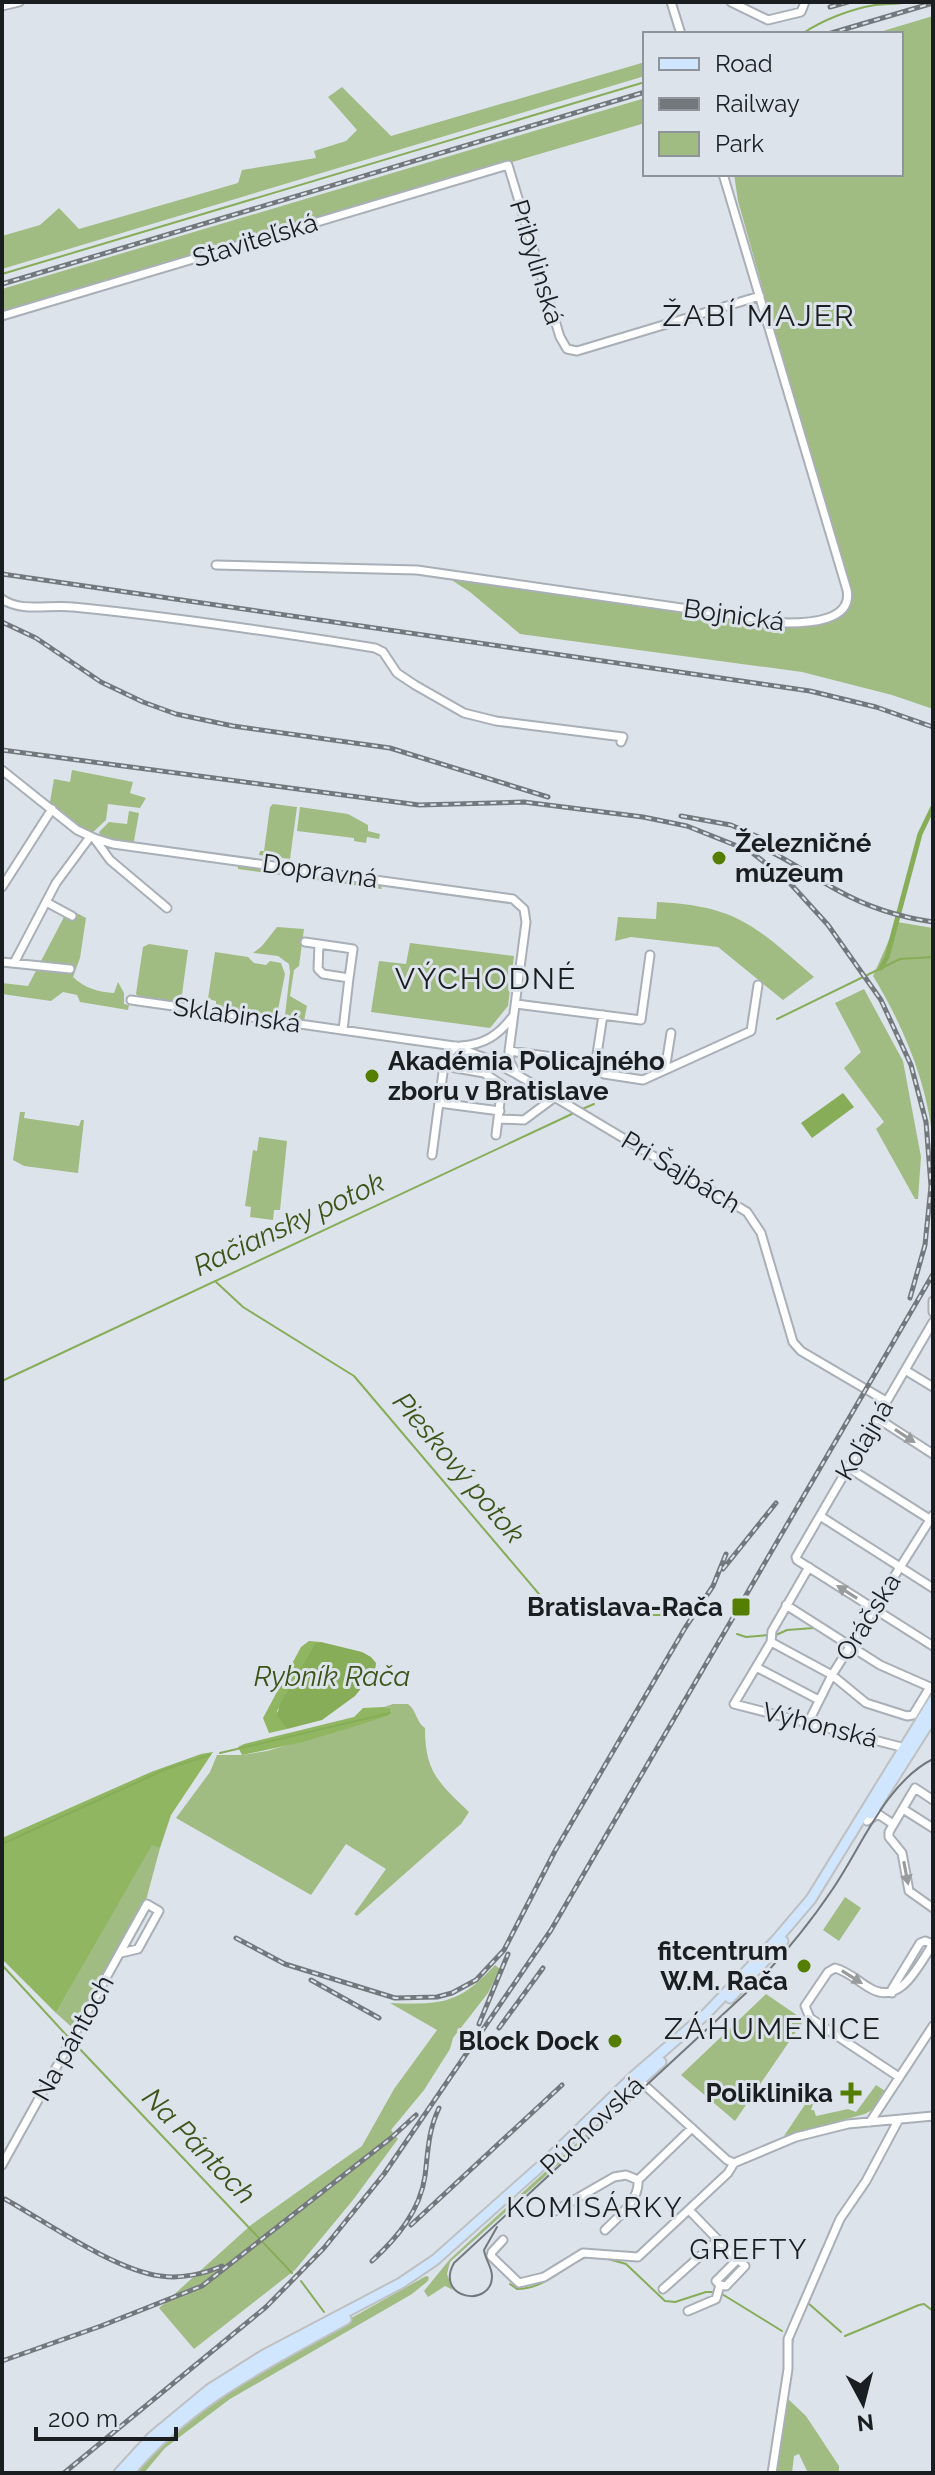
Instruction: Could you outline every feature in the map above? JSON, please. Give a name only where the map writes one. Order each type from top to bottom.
[{"type":"main road","name":"Púchovská","points":[[909,1749],[928,1701]]},
{"type":"main road","name":"Púchovská","points":[[138,2456],[211,2397],[247,2373],[404,2287],[436,2266],[743,1986],[787,1937],[821,1892],[909,1749],[933,1716]]},
{"type":"main road","name":"Púchovská","points":[[129,2473],[138,2456],[172,2419],[210,2389],[401,2283],[460,2239],[634,2076],[706,2014],[744,1975],[811,1899],[875,1808]]},
{"type":"main road","points":[[119,2473],[138,2456]]},
{"type":"street","points":[[2,6],[19,2]]},
{"type":"street","points":[[671,2],[680,32]]},
{"type":"street","points":[[731,2],[774,20],[801,12],[805,2]]},
{"type":"street","name":"Pribylinská","points":[[508,165],[560,337],[567,349],[577,351],[760,296]]},
{"type":"street","name":"Staviteľská","points":[[2,316],[508,165]]},
{"type":"street","name":"Bojnická","points":[[216,565],[417,570],[787,623],[809,622],[841,612],[848,604],[847,590],[724,176]]},
{"type":"street","points":[[2,599],[17,606],[50,605],[138,613],[375,648],[383,652],[397,673],[464,713],[496,721],[623,737],[621,742]]},
{"type":"street","points":[[2,770],[92,837],[110,860],[167,908]]},
{"type":"street","points":[[2,887],[52,809]]},
{"type":"street","points":[[14,963],[56,883],[92,837]]},
{"type":"street","name":"Dopravná","points":[[92,837],[113,844],[509,898],[524,909],[526,928],[516,1004]]},
{"type":"street","points":[[46,902],[72,916]]},
{"type":"street","points":[[305,942],[353,949],[343,1030]]},
{"type":"street","points":[[319,944],[318,969],[323,974],[349,978]]},
{"type":"street","points":[[516,1074],[509,1051],[516,1004],[641,1020],[650,955]]},
{"type":"street","points":[[2,962],[70,969]]},
{"type":"street","points":[[751,1031],[758,985]]},
{"type":"street","name":"Sklabinská","points":[[131,1000],[455,1046],[516,1074]]},
{"type":"street","points":[[432,1155],[446,1057],[455,1046],[488,1040],[500,1032],[514,1015]]},
{"type":"street","points":[[593,1064],[603,1015]]},
{"type":"street","points":[[509,1051],[593,1064],[604,1074],[643,1080],[759,1027]]},
{"type":"street","points":[[665,1070],[671,1033]]},
{"type":"street","points":[[444,1065],[484,1073],[502,1084],[496,1135]]},
{"type":"street","name":"Pri Šajbách","points":[[516,1074],[751,1216],[761,1233],[793,1342],[801,1351],[886,1401]]},
{"type":"street","points":[[439,1103],[524,1120],[555,1097]]},
{"type":"street","points":[[933,1301],[933,1312]]},
{"type":"street","name":"Koľajná","points":[[809,1567],[796,1558],[933,1322]]},
{"type":"street","points":[[905,1370],[933,1387]]},
{"type":"street","points":[[877,1418],[933,1454]]},
{"type":"street","points":[[849,1468],[932,1519]]},
{"type":"street","points":[[820,1516],[933,1588]]},
{"type":"street","name":"Oráčska","points":[[808,1723],[832,1675],[932,1519]]},
{"type":"street","points":[[819,1700],[756,1667],[771,1642],[772,1631],[809,1567],[933,1646]]},
{"type":"street","points":[[771,1642],[832,1675],[866,1703],[907,1716],[913,1715],[928,1701],[930,1687],[880,1665],[786,1605]]},
{"type":"street","name":"Výhonská","points":[[756,1667],[734,1704],[909,1749]]},
{"type":"street","points":[[933,1800],[915,1788],[891,1828],[890,1839],[902,1853],[909,1891],[933,1908]]},
{"type":"street","points":[[875,1808],[891,1828]]},
{"type":"street","points":[[903,1809],[933,1828]]},
{"type":"street","name":"Na pántoch","points":[[2,2165],[147,1904],[159,1911],[138,1949],[121,1953]]},
{"type":"street","points":[[899,2077],[810,2018],[805,2009],[828,1971],[833,1969],[839,1969],[877,1993],[892,1993],[920,1943],[933,1944]]},
{"type":"street","points":[[870,2122],[933,2027]]},
{"type":"street","points":[[640,2081],[734,2163]]},
{"type":"street","points":[[503,2240],[492,2252],[492,2259],[519,2283],[544,2277],[587,2252],[636,2257],[728,2173],[734,2163],[796,2137],[848,2124],[933,2116]]},
{"type":"street","points":[[772,2473],[788,2369],[788,2339],[840,2219],[866,2181],[898,2121]]},
{"type":"street","points":[[638,2180],[692,2128]]},
{"type":"street","points":[[555,2211],[614,2177],[626,2175],[638,2180]]},
{"type":"street","points":[[605,2230],[631,2202],[639,2186],[638,2180]]},
{"type":"street","points":[[688,2311],[716,2299],[720,2285],[716,2281],[738,2259],[689,2210]]},
{"type":"street","points":[[663,2289],[718,2240]]},
{"type":"green space","points":[[933,16],[933,709],[802,672],[520,634],[470,592],[439,572],[798,624],[843,612],[849,595],[738,201],[734,176],[903,176],[903,32],[880,32]]},
{"type":"green space","points":[[643,63],[643,77],[2,269],[2,236],[40,225],[59,208],[79,229],[238,183],[242,170],[316,158],[314,151],[346,141],[357,130],[328,97],[342,87],[391,136]]},
{"type":"green space","points":[[643,99],[643,124],[2,312],[2,289]]},
{"type":"green space","points":[[72,770],[133,782],[130,793],[146,798],[140,808],[108,804],[106,820],[91,834],[66,818],[50,802],[54,779],[70,782]]},
{"type":"green space","points":[[273,804],[297,807],[290,859],[259,855],[260,851],[264,851]]},
{"type":"green space","points":[[300,807],[348,814],[368,825],[368,831],[380,834],[379,839],[367,837],[366,843],[354,841],[354,838],[297,831]]},
{"type":"green space","points":[[129,811],[139,813],[134,841],[130,844],[101,838],[99,832],[109,822],[127,824]]},
{"type":"green space","points":[[238,865],[380,883],[382,889],[238,869]]},
{"type":"green space","points":[[52,900],[86,918],[80,958],[73,977],[87,987],[114,993],[118,982],[124,993],[124,1004],[129,1005],[128,1010],[80,1002],[77,995],[63,992],[51,1001],[2,994],[2,983],[28,986],[64,917]]},
{"type":"green space","points":[[657,902],[707,908],[744,922],[776,944],[814,977],[783,1000],[718,947],[631,937],[615,941],[618,917],[656,919]]},
{"type":"green space","points":[[897,922],[933,928],[933,1144],[926,1100],[913,1057],[895,1015],[873,976]]},
{"type":"green space","points":[[277,927],[304,929],[299,966],[294,970],[290,996],[307,1006],[304,1021],[289,1019],[285,1015],[289,964],[278,956],[253,953]]},
{"type":"green space","points":[[410,943],[514,956],[508,1006],[490,1028],[371,1012],[379,961],[406,964]]},
{"type":"green space","points":[[149,944],[188,950],[181,1002],[136,994],[143,947]]},
{"type":"green space","points":[[215,952],[248,957],[254,963],[266,965],[270,961],[281,963],[285,974],[277,1015],[216,1008],[216,1001],[208,999]]},
{"type":"green space","points":[[864,989],[903,1061],[921,1157],[918,1199],[915,1199],[876,1129],[884,1122],[844,1068],[861,1052],[835,1003]]},
{"type":"green space","points":[[20,1112],[25,1112],[24,1118],[79,1126],[84,1120],[78,1173],[24,1166],[13,1160]]},
{"type":"green space","points":[[259,1137],[287,1141],[280,1210],[274,1210],[273,1220],[250,1217],[251,1207],[245,1206],[253,1150],[257,1151]]},
{"type":"green space","points":[[408,1704],[413,1710],[425,1728],[428,1756],[436,1776],[469,1812],[461,1824],[357,1916],[354,1914],[386,1869],[346,1844],[311,1895],[176,1818],[210,1772],[217,1755],[267,1751],[389,1716],[392,1708],[384,1707]]},
{"type":"green space","points":[[152,1844],[160,1848],[145,1904],[75,2030],[56,2013]]},
{"type":"green space","points":[[845,1897],[861,1908],[839,1941],[823,1930]]},
{"type":"green space","points":[[495,1965],[500,1969],[488,1993],[453,2038],[450,2049],[424,2090],[391,2130],[398,2139],[353,2200],[295,2270],[194,2349],[159,2308],[251,2225],[362,2146],[394,2089],[437,2030],[390,2003],[437,2002],[460,1995]]},
{"type":"green space","points":[[766,1994],[804,2020],[735,2121],[681,2075]]},
{"type":"green space","points":[[876,2085],[885,2091],[872,2110],[865,2114],[784,2136],[806,2103],[813,2104],[811,2110],[816,2116],[848,2109],[856,2112]]},
{"type":"green space","points":[[605,2117],[608,2120],[450,2262],[447,2274],[453,2290],[445,2286],[428,2297],[424,2291],[450,2259]]},
{"type":"green space","points":[[429,2277],[428,2281],[412,2294],[230,2399],[165,2448],[144,2473],[134,2473],[162,2441],[243,2379]]},
{"type":"green space","points":[[787,2398],[806,2416],[839,2466],[839,2472],[808,2473],[799,2454],[794,2456],[792,2473],[776,2473]]},
{"type":"shaded area","points":[[309,1641],[321,1642],[315,1645],[277,1711],[287,1729],[269,1733],[263,1718],[301,1647]]},
{"type":"shaded area","points":[[363,1708],[392,1708],[389,1716],[303,1742],[242,1755],[238,1747],[354,1717]]},
{"type":"shaded area","points":[[213,1752],[171,1815],[160,1848],[152,1845],[56,2013],[2,1959],[2,1838],[151,1772]]},
{"type":"water","points":[[843,1093],[854,1107],[812,1138],[801,1123]]},
{"type":"water","name":"Rybník Rača","points":[[321,1642],[362,1652],[376,1663],[375,1671],[355,1696],[322,1720],[287,1729],[277,1715],[280,1704],[315,1644]]},
{"type":"waterway","points":[[805,32],[856,9],[908,2]]},
{"type":"waterway","points":[[2,274],[643,83]]},
{"type":"waterway","points":[[881,968],[887,957],[920,834],[933,807]]},
{"type":"waterway","name":"Račiansky potok","points":[[777,1019],[900,959],[933,957]]},
{"type":"waterway","name":"Račiansky potok","points":[[580,1110],[594,1104]]},
{"type":"waterway","name":"Račiansky potok","points":[[2,1381],[574,1113]]},
{"type":"waterway","name":"Pieskový potok","points":[[215,1281],[243,1307],[354,1376],[550,1607],[565,1607],[598,1615],[660,1615],[680,1608],[693,1609]]},
{"type":"waterway","name":"Pieskový potok","points":[[776,1635],[787,1630],[814,1628]]},
{"type":"waterway","name":"Pieskový potok","points":[[737,1634],[746,1637],[769,1635]]},
{"type":"waterway","points":[[220,1753],[390,1713]]},
{"type":"waterway","points":[[2,1844],[166,1769],[210,1755]]},
{"type":"waterway","name":"Na Pántoch","points":[[2,1965],[69,2038]]},
{"type":"waterway","name":"Na Pántoch","points":[[77,2046],[292,2273]]},
{"type":"waterway","name":"Na Pántoch","points":[[510,2284],[517,2289],[536,2285],[586,2257]]},
{"type":"waterway","name":"Na Pántoch","points":[[605,2258],[626,2264],[665,2301],[675,2302],[714,2292]]},
{"type":"waterway","name":"Na Pántoch","points":[[301,2281],[324,2312]]},
{"type":"waterway","name":"Na Pántoch","points":[[722,2294],[782,2331]]},
{"type":"waterway","points":[[808,2303],[841,2332]]},
{"type":"waterway","points":[[845,2336],[919,2305],[924,2304],[933,2311]]},
{"type":"waterway","name":"Na Pántoch","points":[[791,2350],[793,2337]]},
{"type":"tram line","points":[[497,2227],[484,2250],[492,2273],[490,2286],[475,2296],[457,2292],[450,2275],[454,2263],[758,1982],[824,1902],[888,1799],[901,1783],[933,1759]]},
{"type":"railway","points":[[830,7],[848,2]]},
{"type":"railway","points":[[835,32],[933,3]]},
{"type":"railway","points":[[2,284],[643,93]]},
{"type":"railway","points":[[2,574],[810,691],[876,707],[933,727]]},
{"type":"railway","points":[[2,622],[36,638],[101,682],[176,714],[233,726],[390,748],[548,797]]},
{"type":"railway","points":[[2,750],[419,805],[524,802],[643,817],[687,826],[750,851],[788,881],[828,925],[881,1000],[911,1065],[926,1122],[931,1186],[925,1245],[910,1298]]},
{"type":"railway","points":[[681,816],[731,825],[772,843]]},
{"type":"railway","points":[[754,844],[860,901],[896,914],[933,922]]},
{"type":"railway","points":[[64,2473],[266,2307],[324,2248],[384,2174],[551,1930],[933,1274]]},
{"type":"railway","points":[[723,1569],[776,1503]]},
{"type":"railway","points":[[236,1938],[285,1964],[395,1998],[437,1997],[476,1980],[504,1950],[555,1851],[685,1628],[713,1586],[726,1554]]},
{"type":"railway","points":[[479,2024],[508,1954]]},
{"type":"railway","points":[[499,2028],[543,1968]]},
{"type":"railway","points":[[311,1980],[379,2018]]},
{"type":"railway","points":[[411,2225],[562,2085]]},
{"type":"railway","points":[[372,2261],[398,2233],[418,2201],[439,2108]]},
{"type":"railway","points":[[2,2361],[202,2286],[416,2115]]},
{"type":"railway","points":[[5,2199],[103,2256],[143,2272],[169,2277],[184,2276],[222,2266]]},
{"type":"place","name":"Železničné múzeum","points":[[719,858]]},
{"type":"place","name":"Akadémia Policajného zboru v Bratislave","points":[[372,1076]]},
{"type":"place","name":"Bratislava-Rača","points":[[741,1607]]},
{"type":"place","name":"fitcentrum W.M. Rača","points":[[804,1966]]},
{"type":"place","name":"Block Dock","points":[[615,2041]]},
{"type":"place","name":"Poliklinika","points":[[851,2093]]},
{"type":"district","name":"ŽABÍ MAJER","points":[[759,315]]},
{"type":"district","name":"VÝCHODNÉ","points":[[486,978]]},
{"type":"district","name":"ZÁHUMENICE","points":[[773,2028]]},
{"type":"district","name":"KOMISÁRKY","points":[[595,2207]]},
{"type":"district","name":"GREFTY","points":[[749,2249]]}]
